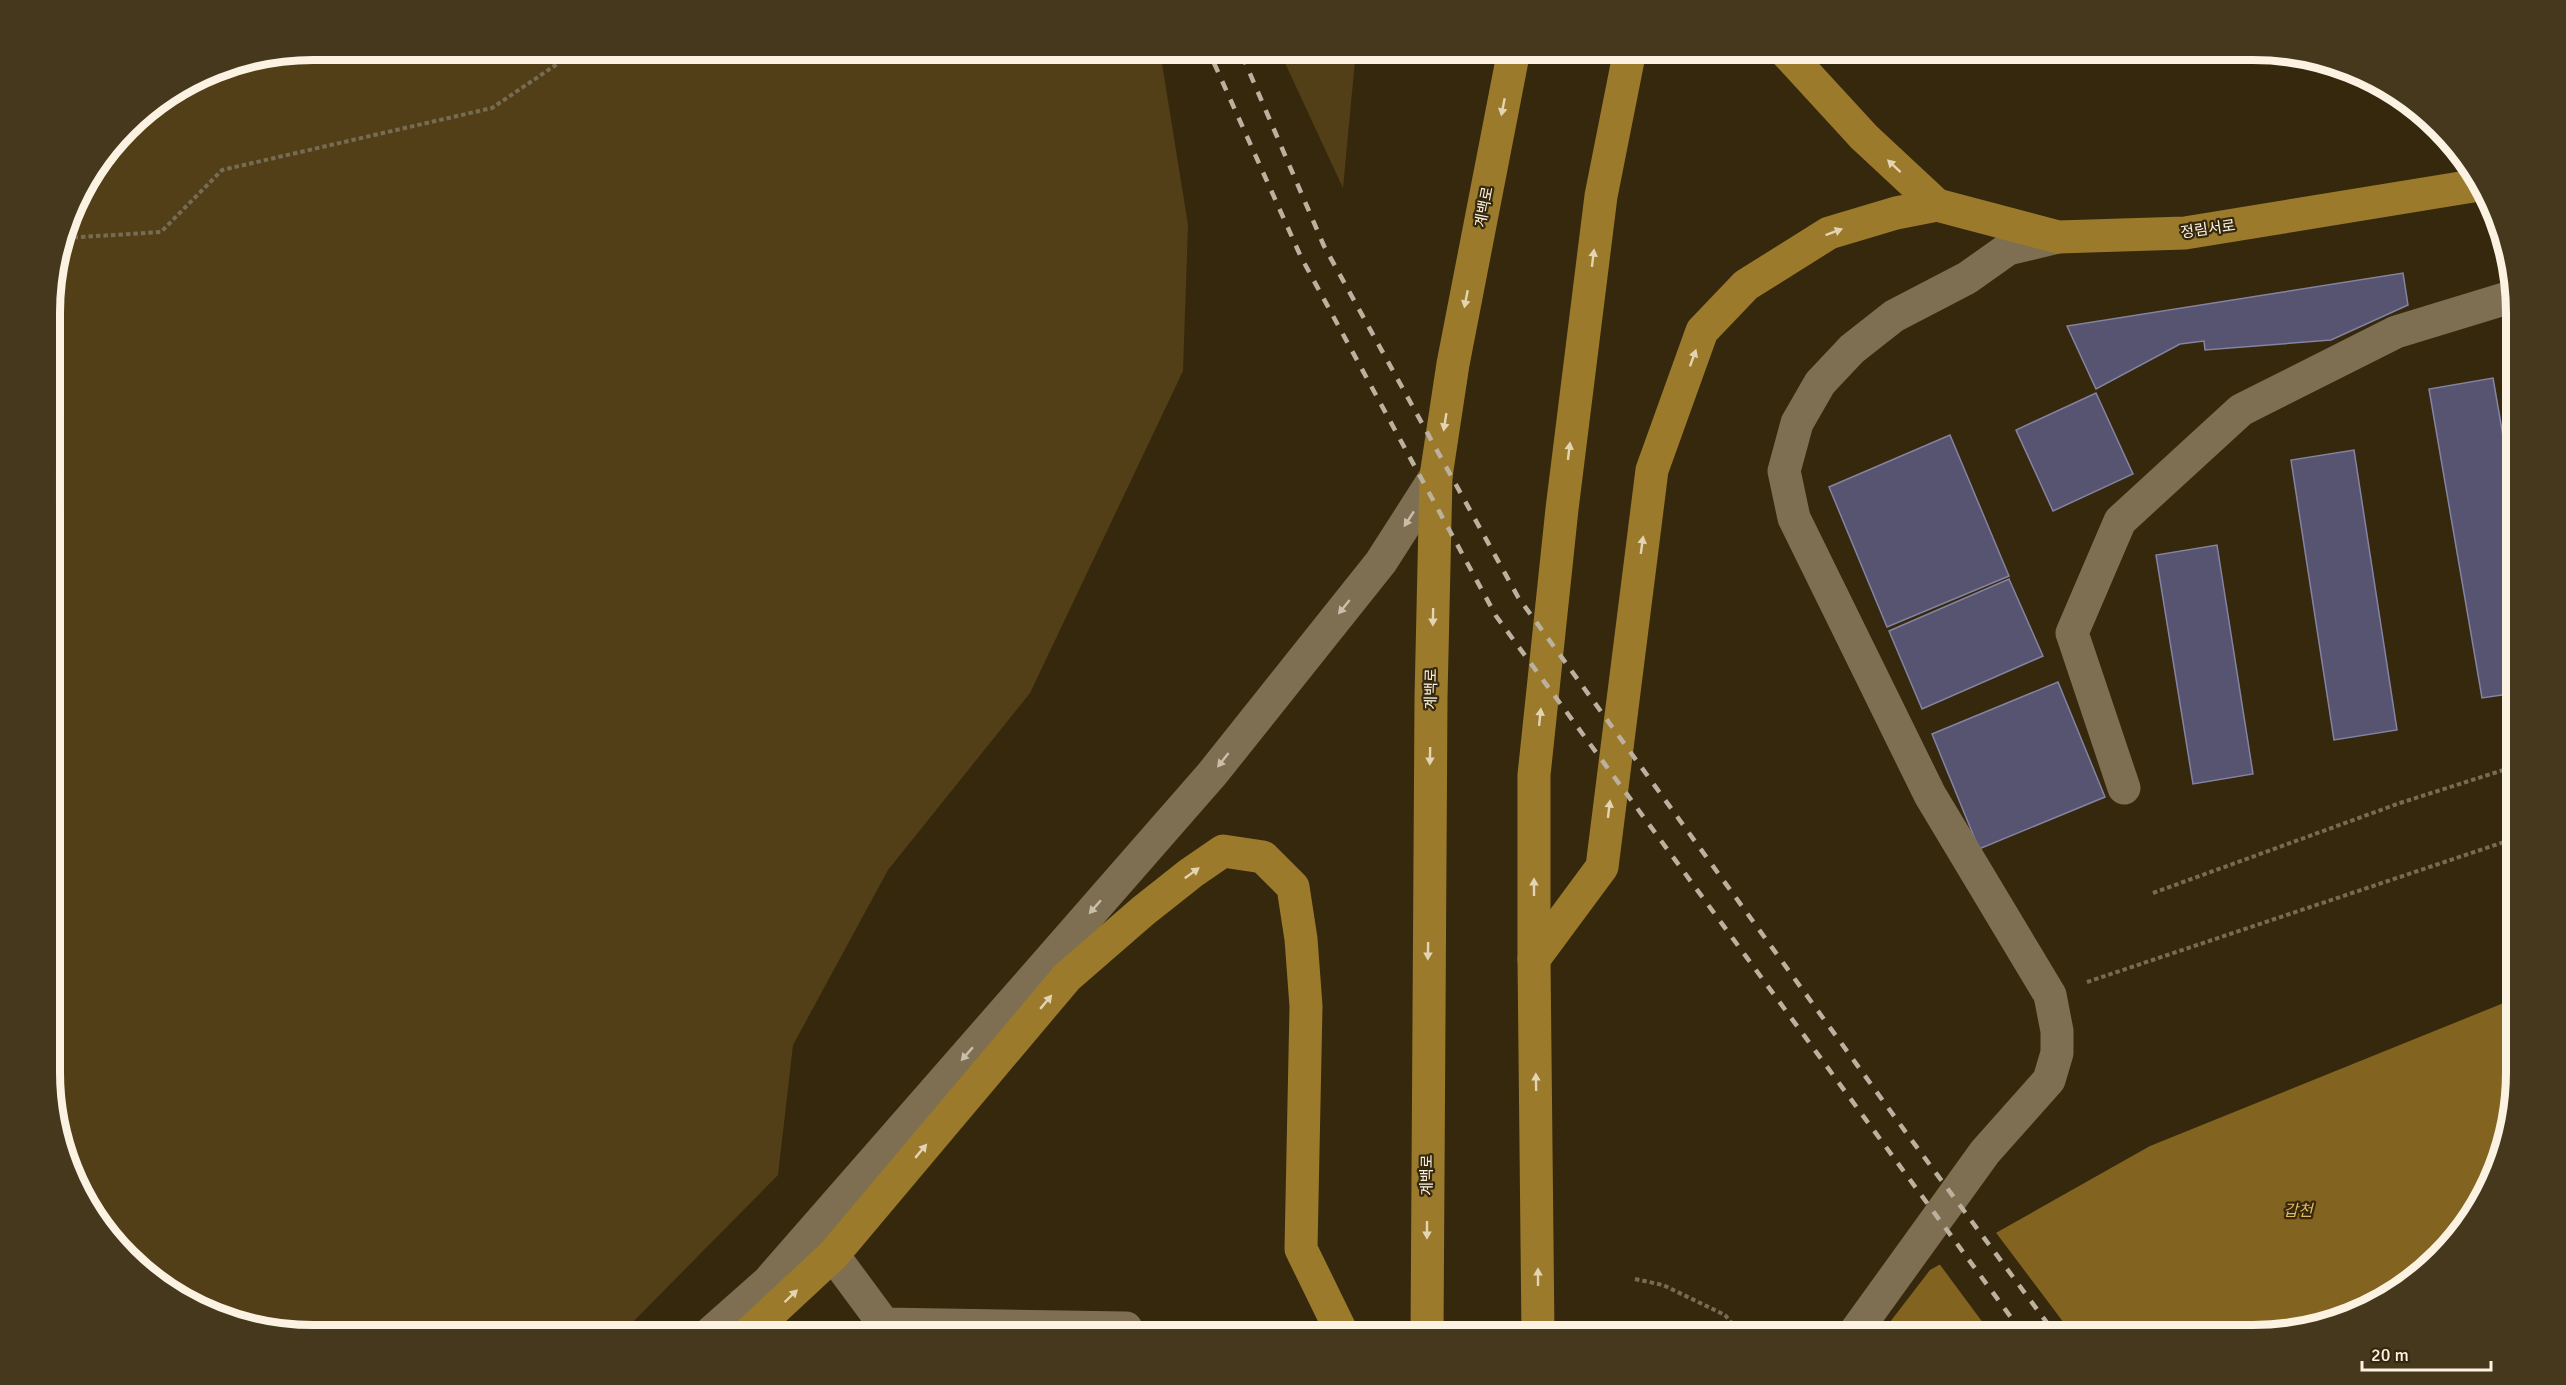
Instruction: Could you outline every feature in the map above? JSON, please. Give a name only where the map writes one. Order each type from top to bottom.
[{"type":"main road","name":"계백로","points":[[1426,1325],[1431,698],[1437,476],[1453,364],[1512,60]]},
{"type":"main road","points":[[1538,1325],[1534,775],[1562,510],[1601,196],[1628,60]]},
{"type":"main road","points":[[1793,60],[1864,137],[1937,206]]},
{"type":"main road","name":"정림서로","points":[[1937,206],[2058,237],[2185,233],[2472,186]]},
{"type":"main road","points":[[1534,959],[1602,867],[1652,470],[1702,331],[1746,285],[1829,233],[1896,213],[1937,206]]},
{"type":"main road","points":[[758,1325],[833,1256],[1067,977],[1143,911],[1223,851],[1263,857],[1293,887],[1301,939],[1306,1006],[1302,1249],[1338,1325]]},
{"type":"street","points":[[1860,1325],[1985,1152],[2049,1080],[2057,1053],[2057,1031],[2050,996],[1930,795],[1794,518],[1784,471],[1797,423],[1820,384],[1852,349],[1894,316],[1967,278],[2008,249],[2058,237]]},
{"type":"street","points":[[2124,788],[2072,633],[2120,521],[2241,410],[2396,332],[2505,300]]},
{"type":"street","points":[[719,1325],[768,1282],[1196,792],[1381,562],[1437,476]]},
{"type":"street","points":[[833,1256],[884,1324],[944,1325]]},
{"type":"path","points":[[72,238],[161,232],[222,170],[492,108],[563,60]]},
{"type":"path","points":[[2153,893],[2400,803],[2506,769]]},
{"type":"path","points":[[2050,996],[2112,972],[2506,841]]},
{"type":"path","points":[[1635,1279],[1663,1286],[1725,1315],[1733,1325]]},
{"type":"shaded area","points":[[313,60],[1161,60],[1188,225],[1183,371],[1030,693],[888,870],[793,1045],[778,1175],[630,1325],[313,1325],[264,1320],[216,1306],[186,1291],[159,1273],[123,1239],[94,1199],[73,1153],[62,1105],[60,1072],[60,313],[62,280],[79,216],[103,172],[134,134],[159,112],[186,94],[232,73],[280,62]]},
{"type":"shaded area","points":[[1284,60],[1355,60],[1343,188]]},
{"type":"water","name":"갑천","points":[[2506,1002],[2504,1105],[2493,1153],[2480,1184],[2454,1226],[2432,1251],[2407,1273],[2365,1299],[2334,1312],[2302,1320],[2253,1325],[1888,1325],[1930,1270],[2150,1146]]},
{"type":"pier","points":[[1994,1230],[2065,1325],[1985,1325],[1938,1262]]},
{"type":"building","points":[[2403,273],[2408,305],[2331,340],[2205,350],[2204,341],[2180,344],[2096,389],[2067,326]]},
{"type":"building","points":[[2493,378],[2506,453],[2506,694],[2482,698],[2429,389]]},
{"type":"building","points":[[2096,393],[2133,474],[2053,511],[2016,430]]},
{"type":"building","points":[[1950,435],[2009,576],[1887,627],[1829,487]]},
{"type":"building","points":[[2354,450],[2397,730],[2334,740],[2291,460]]},
{"type":"building","points":[[2217,545],[2253,774],[2193,784],[2156,555]]},
{"type":"building","points":[[2009,579],[2043,656],[1922,709],[1889,631]]},
{"type":"building","points":[[2058,682],[2105,797],[1979,849],[1932,734]]},
{"type":"railway","points":[[1244,60],[1324,246],[1518,597],[1910,1138],[2049,1325]]},
{"type":"railway","points":[[1214,63],[1301,257],[1496,616],[2017,1325]]}]
